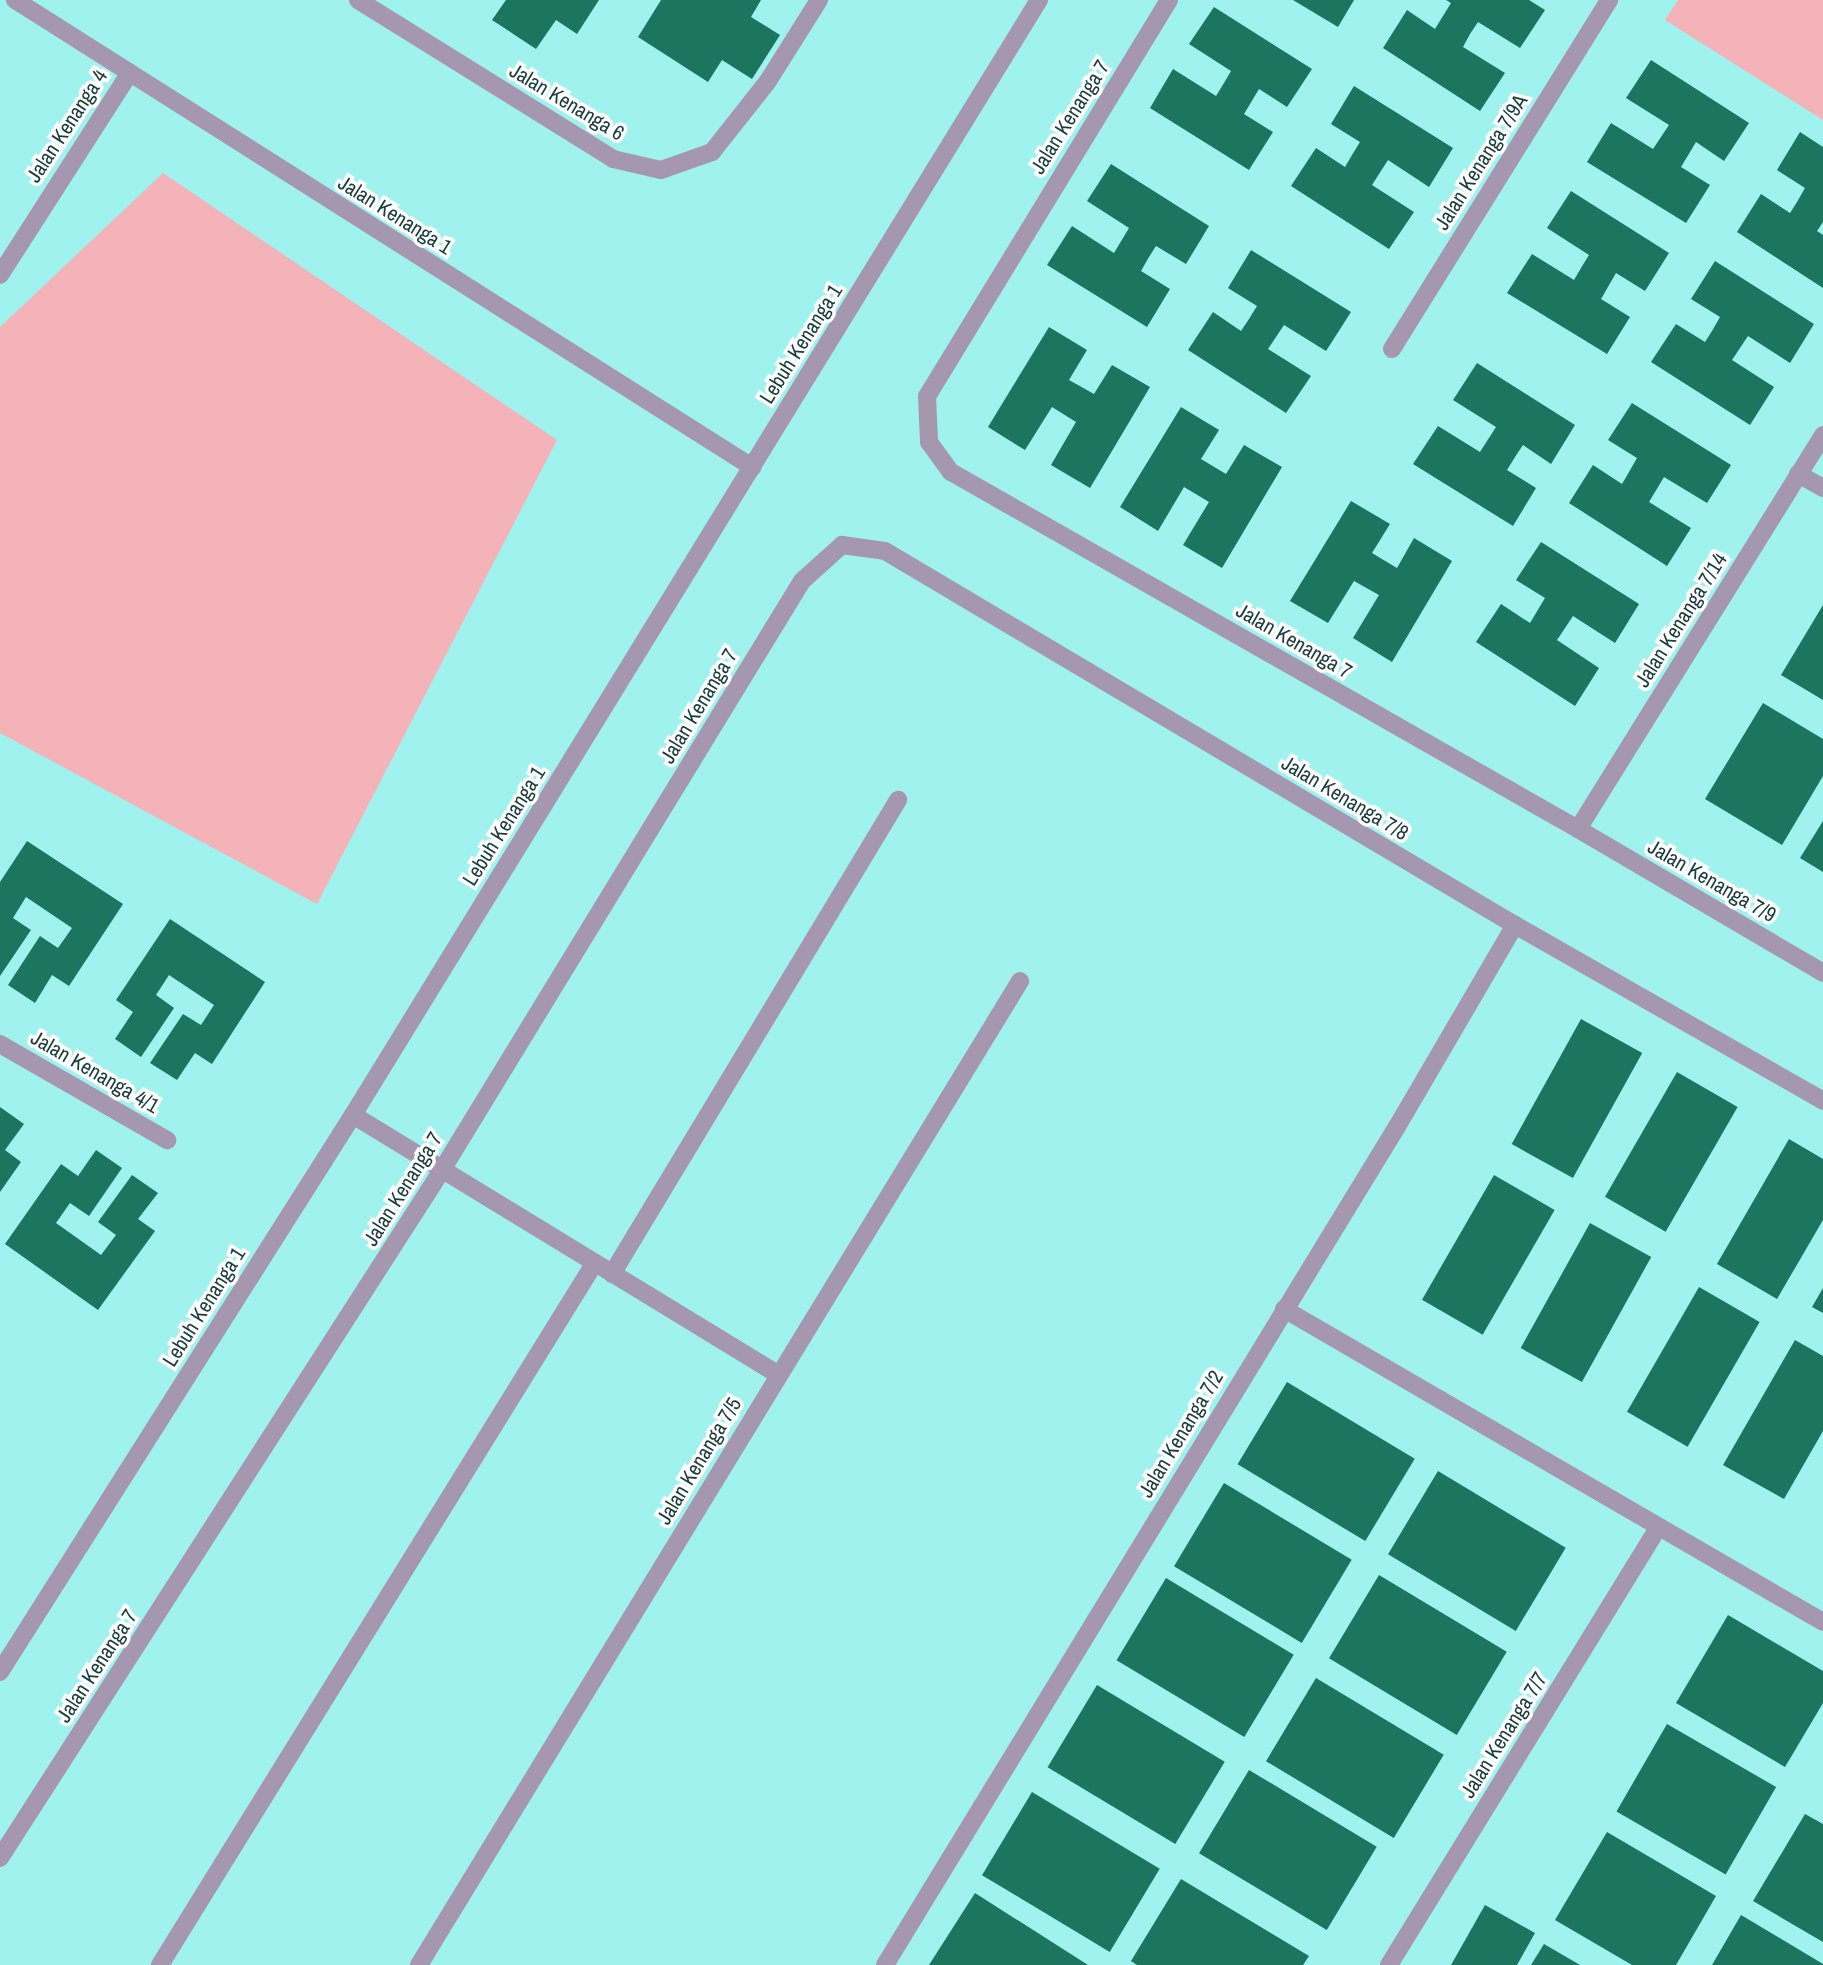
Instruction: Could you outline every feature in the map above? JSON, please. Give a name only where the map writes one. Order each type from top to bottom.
[{"type":"street","name":"Jalan Kenanga 1","points":[[15,0],[752,467]]},
{"type":"street","name":"Jalan Kenanga 6","points":[[358,0],[613,159],[662,170],[712,152],[768,81],[819,0]]},
{"type":"street","name":"Lebuh Kenanga 1","points":[[0,1672],[353,1115],[1040,0]]},
{"type":"street","name":"Jalan Kenanga 7","points":[[1169,0],[927,396],[929,442],[951,472],[1578,829]]},
{"type":"street","name":"Jalan Kenanga 7/9A","points":[[1392,348],[1609,0]]},
{"type":"street","name":"Jalan Kenanga 4","points":[[0,275],[129,74]]},
{"type":"street","name":"Jalan Kenanga 7/14","points":[[1578,829],[1823,435]]},
{"type":"street","points":[[1798,474],[1823,488]]},
{"type":"street","name":"Jalan Kenanga 7","points":[[0,1858],[442,1170],[802,581],[842,545]]},
{"type":"street","name":"Jalan Kenanga 7/8","points":[[842,545],[885,551],[1515,925],[1823,1101]]},
{"type":"street","points":[[612,1274],[898,800]]},
{"type":"street","name":"Jalan Kenanga 7/9","points":[[1578,829],[1823,973]]},
{"type":"street","name":"Jalan Kenanga 7/2","points":[[885,1965],[1398,1125],[1515,925]]},
{"type":"street","name":"Jalan Kenanga 7/5","points":[[419,1965],[491,1851],[777,1374],[1020,981]]},
{"type":"street","name":"Jalan Kenanga 4/1","points":[[0,1044],[167,1140]]},
{"type":"street","points":[[353,1115],[777,1374]]},
{"type":"street","points":[[160,1965],[594,1264]]},
{"type":"street","points":[[1284,1309],[1823,1622]]},
{"type":"street","name":"Jalan Kenanga 7/7","points":[[1389,1965],[1658,1528]]},
{"type":"shaded area","points":[[1678,0],[1823,0],[1823,120],[1665,20]]},
{"type":"shaded area","points":[[163,173],[557,440],[317,904],[0,733],[0,327]]},
{"type":"building","points":[[506,0],[599,0],[577,34],[556,20],[536,49],[492,20]]},
{"type":"building","points":[[661,0],[761,0],[751,17],[780,35],[752,79],[722,60],[708,82],[638,37]]},
{"type":"building","points":[[1293,0],[1354,0],[1338,27]]},
{"type":"building","points":[[1446,0],[1529,0],[1545,10],[1520,48],[1478,22],[1470,34],[1463,47],[1505,73],[1480,111],[1383,48],[1407,10],[1435,29],[1451,3]]},
{"type":"building","points":[[1214,7],[1312,69],[1287,107],[1259,89],[1244,114],[1273,132],[1249,170],[1150,108],[1173,69],[1216,96],[1231,71],[1189,44]]},
{"type":"building","points":[[1651,60],[1749,123],[1724,161],[1696,142],[1681,167],[1710,185],[1686,223],[1587,162],[1611,123],[1653,149],[1669,125],[1626,98]]},
{"type":"building","points":[[1354,86],[1453,148],[1429,187],[1388,160],[1372,185],[1414,212],[1389,249],[1291,186],[1316,148],[1345,167],[1360,142],[1331,124]]},
{"type":"building","points":[[1800,132],[1823,147],[1823,222],[1817,231],[1823,235],[1823,288],[1737,232],[1761,194],[1790,213],[1797,202],[1805,188],[1777,170]]},
{"type":"building","points":[[1111,164],[1209,226],[1186,264],[1156,246],[1149,257],[1141,271],[1170,289],[1147,327],[1047,265],[1072,226],[1114,253],[1129,228],[1087,201]]},
{"type":"building","points":[[1571,191],[1669,253],[1645,291],[1616,273],[1601,299],[1630,317],[1607,354],[1507,293],[1532,254],[1574,280],[1589,255],[1547,228]]},
{"type":"building","points":[[1251,250],[1351,312],[1326,351],[1284,325],[1268,349],[1311,376],[1286,413],[1188,350],[1213,312],[1241,331],[1249,319],[1257,306],[1228,288]]},
{"type":"building","points":[[1715,261],[1814,324],[1790,363],[1748,336],[1732,360],[1774,387],[1750,425],[1651,362],[1676,324],[1705,342],[1712,331],[1720,317],[1691,299]]},
{"type":"building","points":[[1049,327],[1087,350],[1069,380],[1094,394],[1112,365],[1150,387],[1090,488],[1051,465],[1076,422],[1052,407],[1025,450],[988,427]]},
{"type":"building","points":[[1477,363],[1575,425],[1551,464],[1523,445],[1507,470],[1536,488],[1513,526],[1413,464],[1438,426],[1480,452],[1496,427],[1453,400]]},
{"type":"building","points":[[1632,403],[1731,465],[1707,503],[1664,477],[1649,502],[1691,528],[1667,566],[1569,503],[1593,465],[1622,484],[1637,458],[1608,440]]},
{"type":"building","points":[[1181,407],[1219,430],[1201,459],[1226,474],[1244,445],[1282,467],[1222,568],[1183,545],[1209,502],[1184,487],[1158,531],[1120,507]]},
{"type":"building","points":[[1351,501],[1390,524],[1372,553],[1397,568],[1414,538],[1452,561],[1392,662],[1353,638],[1379,595],[1354,581],[1328,623],[1290,601]]},
{"type":"building","points":[[1541,542],[1639,604],[1615,643],[1573,616],[1557,640],[1599,668],[1575,706],[1476,642],[1501,604],[1530,623],[1545,598],[1516,580]]},
{"type":"building","points":[[1823,605],[1823,700],[1781,675]]},
{"type":"building","points":[[1763,703],[1823,739],[1823,776],[1782,845],[1705,799]]},
{"type":"building","points":[[1823,821],[1823,872],[1800,858]]},
{"type":"building","points":[[27,841],[123,904],[69,986],[52,975],[35,1003],[8,985],[40,936],[58,948],[72,928],[26,897],[13,918],[31,930],[0,976],[0,882]]},
{"type":"building","points":[[170,919],[265,982],[212,1064],[195,1053],[177,1080],[150,1063],[183,1014],[201,1025],[214,1005],[169,975],[156,995],[174,1008],[141,1057],[115,1039],[133,1012],[116,1000]]},
{"type":"building","points":[[1581,1019],[1642,1053],[1573,1178],[1512,1144]]},
{"type":"building","points":[[1677,1072],[1738,1107],[1666,1232],[1605,1197]]},
{"type":"building","points":[[0,1107],[24,1124],[5,1150],[21,1162],[0,1192]]},
{"type":"building","points":[[1789,1139],[1823,1159],[1823,1220],[1777,1299],[1717,1264]]},
{"type":"building","points":[[96,1150],[122,1168],[89,1216],[70,1203],[56,1223],[101,1255],[116,1235],[98,1222],[132,1175],[158,1193],[138,1219],[155,1231],[98,1310],[5,1244],[61,1164],[78,1176]]},
{"type":"building","points":[[1494,1175],[1555,1210],[1483,1335],[1422,1300]]},
{"type":"building","points":[[1590,1223],[1651,1257],[1582,1382],[1521,1348]]},
{"type":"building","points":[[1699,1287],[1760,1322],[1688,1447],[1627,1412]]},
{"type":"building","points":[[1823,1288],[1823,1313],[1812,1307]]},
{"type":"building","points":[[1795,1340],[1823,1356],[1823,1431],[1784,1499],[1723,1465]]},
{"type":"building","points":[[1287,1382],[1415,1459],[1365,1541],[1238,1464]]},
{"type":"building","points":[[1438,1471],[1566,1548],[1516,1631],[1388,1554]]},
{"type":"building","points":[[1224,1483],[1352,1560],[1302,1643],[1174,1566]]},
{"type":"building","points":[[1379,1575],[1507,1652],[1457,1735],[1329,1658]]},
{"type":"building","points":[[1166,1578],[1294,1655],[1244,1737],[1117,1660]]},
{"type":"building","points":[[1728,1615],[1823,1671],[1823,1703],[1785,1767],[1676,1703]]},
{"type":"building","points":[[1316,1678],[1444,1755],[1394,1838],[1266,1761]]},
{"type":"building","points":[[1097,1685],[1225,1762],[1175,1844],[1048,1767]]},
{"type":"building","points":[[1667,1724],[1776,1787],[1726,1874],[1616,1811]]},
{"type":"building","points":[[1249,1770],[1377,1847],[1327,1930],[1199,1853]]},
{"type":"building","points":[[1032,1792],[1160,1869],[1110,1952],[982,1875]]},
{"type":"building","points":[[1805,1814],[1823,1824],[1823,1942],[1753,1901]]},
{"type":"building","points":[[1607,1832],[1716,1896],[1676,1965],[1632,1965],[1555,1920]]},
{"type":"building","points":[[1181,1879],[1309,1956],[1303,1965],[1137,1965],[1131,1961]]},
{"type":"building","points":[[975,1893],[1088,1965],[929,1965]]},
{"type":"building","points":[[1485,1905],[1535,1933],[1517,1965],[1451,1965]]},
{"type":"building","points":[[1741,1915],[1823,1964],[1823,1965],[1712,1965]]},
{"type":"building","points":[[1544,1944],[1580,1965],[1531,1965]]}]
